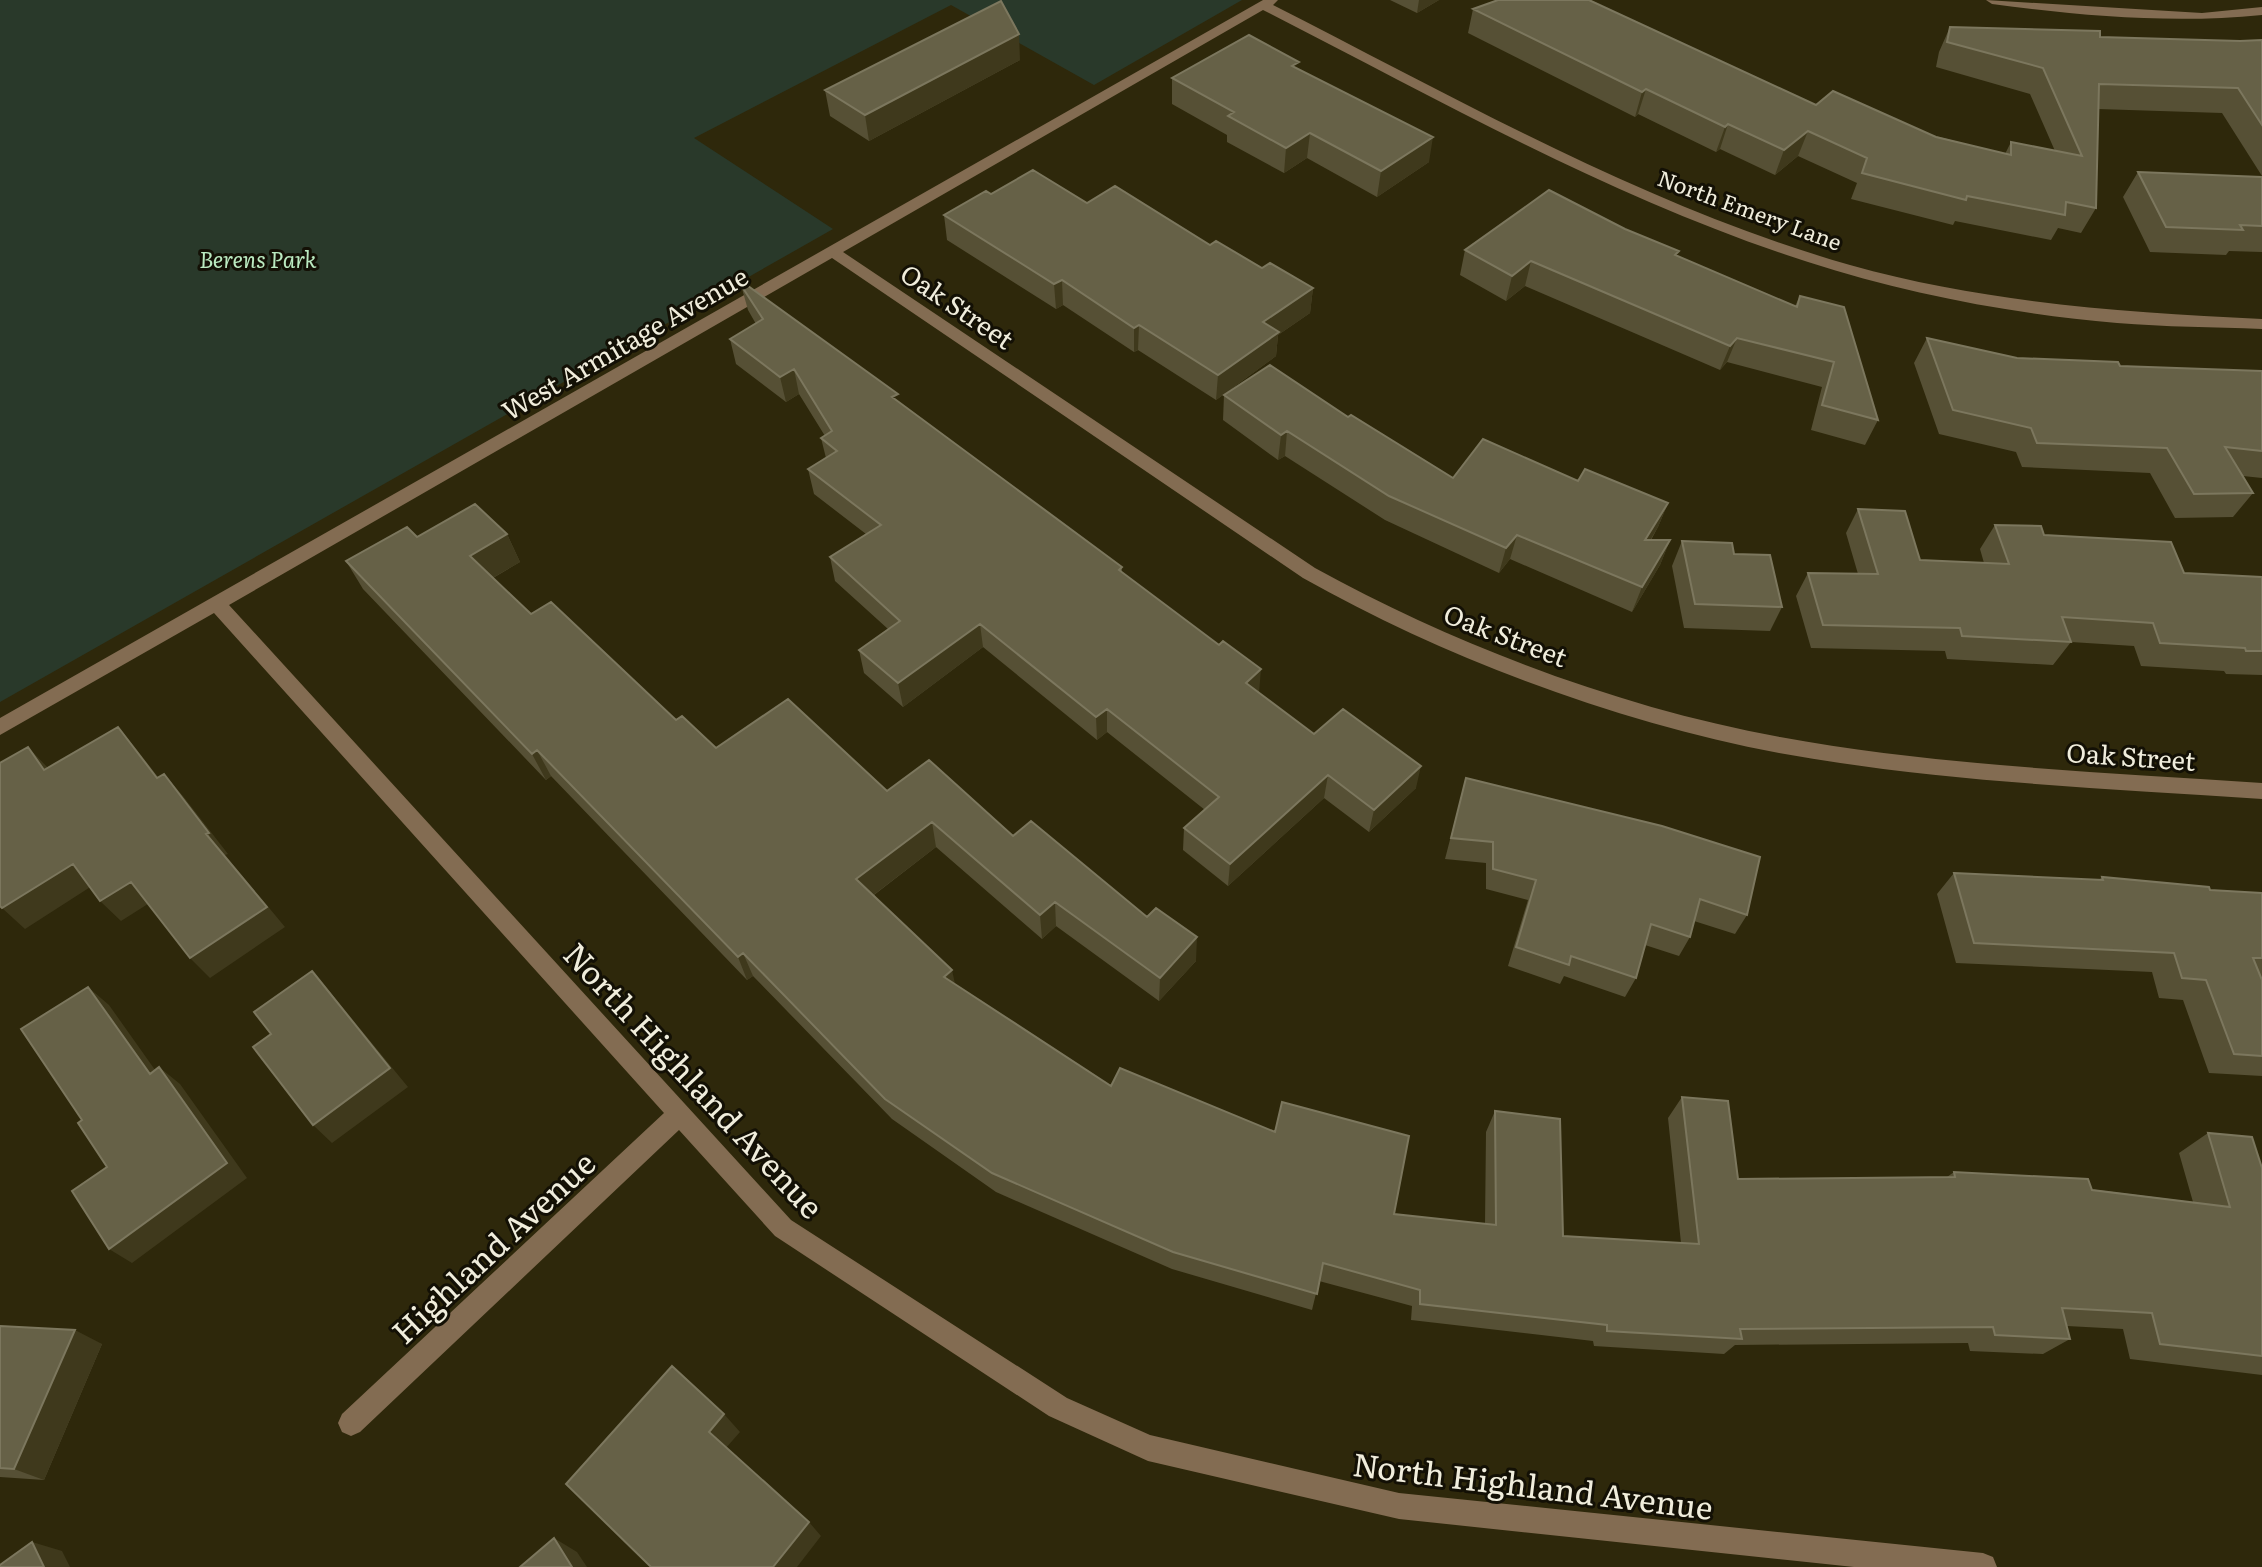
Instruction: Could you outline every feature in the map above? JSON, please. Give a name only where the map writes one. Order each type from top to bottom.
[{"type":"street","points":[[1992,0],[2053,8],[2202,17],[2262,11]]},
{"type":"street","name":"West Armitage Avenue","points":[[0,727],[1267,3]]},
{"type":"street","name":"North Emery Lane","points":[[1267,3],[1597,172],[1664,203],[1815,259],[1893,280],[1980,298],[2095,316],[2262,324]]},
{"type":"street","name":"Oak Street","points":[[833,252],[1309,573],[1350,597],[1498,664],[1682,723],[1802,749],[1957,769],[2262,791]]},
{"type":"street","name":"North Highland Avenue","points":[[217,604],[783,1228],[1058,1407],[1148,1448],[1399,1506],[1983,1567]]},
{"type":"street","name":"Highland Avenue","points":[[351,1423],[678,1115]]},
{"type":"green space","name":"Berens Park","points":[[0,0],[1242,0],[1094,85],[951,5],[694,138],[833,229],[0,702]]},
{"type":"building","points":[[1498,0],[1589,0],[1816,105],[1833,91],[1936,137],[2011,155],[2011,142],[2082,156],[2043,68],[1947,42],[1950,27],[2100,31],[2100,37],[2262,40],[2262,125],[2238,88],[2099,84],[2096,208],[2066,202],[2065,215],[1967,196],[1966,200],[1862,173],[1867,158],[1808,131],[1784,150],[1728,124],[1725,127],[1646,89],[1642,92],[1473,9]]},
{"type":"building","points":[[1001,1],[1019,34],[865,115],[825,90]]},
{"type":"building","points":[[1249,35],[1299,62],[1292,66],[1433,137],[1381,171],[1310,133],[1286,148],[1228,116],[1234,112],[1172,78]]},
{"type":"building","points":[[1033,170],[1087,203],[1115,186],[1210,245],[1216,241],[1262,268],[1270,263],[1313,288],[1263,322],[1279,332],[1218,375],[1139,325],[1134,328],[1062,280],[1054,284],[944,215],[986,191],[991,194]]},
{"type":"building","points":[[2138,172],[2262,177],[2262,226],[2240,225],[2243,230],[2166,227]]},
{"type":"building","points":[[1549,190],[1625,229],[1679,251],[1675,255],[1797,307],[1800,296],[1844,307],[1878,420],[1822,405],[1834,362],[1737,338],[1730,346],[1531,261],[1512,276],[1465,250]]},
{"type":"building","points":[[744,283],[898,394],[892,397],[1122,567],[1119,570],[1219,645],[1223,641],[1261,669],[1246,683],[1314,734],[1343,709],[1421,766],[1374,810],[1328,775],[1230,864],[1184,828],[1219,797],[1107,709],[1096,717],[980,624],[898,683],[859,650],[900,621],[830,557],[881,525],[808,469],[837,451],[821,438],[832,431],[794,369],[780,377],[730,339],[763,319],[741,285]]},
{"type":"building","points":[[1927,338],[2017,358],[2118,362],[2120,366],[2262,371],[2262,451],[2225,447],[2253,493],[2194,494],[2167,448],[2037,443],[2031,428],[1953,410]]},
{"type":"building","points":[[1270,365],[1348,417],[1351,415],[1453,478],[1483,439],[1578,481],[1585,469],[1668,503],[1645,540],[1670,540],[1642,587],[1517,535],[1506,548],[1389,496],[1287,431],[1281,435],[1224,395]]},
{"type":"building","points":[[475,504],[507,534],[470,556],[531,614],[551,602],[676,720],[682,716],[716,748],[788,699],[887,791],[929,760],[1013,836],[1031,821],[1147,917],[1156,908],[1197,937],[1160,978],[1055,902],[1040,915],[932,822],[856,879],[952,970],[944,977],[1111,1086],[1120,1068],[1275,1132],[1282,1102],[1409,1136],[1394,1214],[1496,1225],[1495,1111],[1560,1119],[1563,1236],[1699,1244],[1682,1097],[1728,1101],[1738,1179],[1955,1177],[1954,1172],[2088,1179],[2092,1190],[2230,1207],[2208,1133],[2252,1137],[2262,1168],[2262,1356],[2160,1344],[2152,1313],[2062,1308],[2070,1339],[1995,1335],[1993,1327],[1740,1329],[1742,1339],[1607,1331],[1607,1325],[1420,1304],[1420,1290],[1323,1263],[1317,1294],[1173,1252],[992,1173],[885,1099],[743,953],[738,957],[537,750],[532,754],[346,561],[407,527],[417,537]]},
{"type":"building","points":[[1858,509],[1905,511],[1920,560],[2009,564],[1995,525],[2041,526],[2044,535],[2171,542],[2184,573],[2262,577],[2262,651],[2160,643],[2153,623],[2062,617],[2071,642],[1962,636],[1960,628],[1823,625],[1808,573],[1878,574]]},
{"type":"building","points":[[1682,541],[1732,543],[1734,554],[1770,555],[1782,607],[1695,604]]},
{"type":"building","points":[[118,727],[157,778],[164,774],[209,833],[206,834],[267,907],[190,958],[131,882],[100,901],[73,864],[2,908],[0,906],[0,763],[28,747],[44,770]]},
{"type":"building","points":[[1466,778],[1662,826],[1760,857],[1747,915],[1700,899],[1690,937],[1651,924],[1636,978],[1571,956],[1569,965],[1516,947],[1536,880],[1493,869],[1493,842],[1451,838]]},
{"type":"building","points":[[1954,873],[2103,880],[2102,877],[2262,893],[2262,958],[2253,958],[2262,980],[2262,1056],[2234,1054],[2206,980],[2182,978],[2174,953],[1974,943]]},
{"type":"building","points":[[312,971],[390,1068],[313,1125],[253,1047],[271,1034],[254,1012]]},
{"type":"building","points":[[88,987],[150,1074],[159,1067],[227,1163],[109,1249],[72,1191],[107,1167],[78,1123],[82,1120],[21,1029]]},
{"type":"building","points":[[0,1326],[75,1330],[14,1469],[0,1468]]},
{"type":"building","points":[[672,1366],[724,1414],[709,1432],[809,1522],[773,1567],[651,1567],[566,1484]]},
{"type":"building","points":[[554,1538],[572,1567],[520,1567]]},
{"type":"building","points":[[32,1542],[44,1567],[0,1567],[0,1565]]}]
